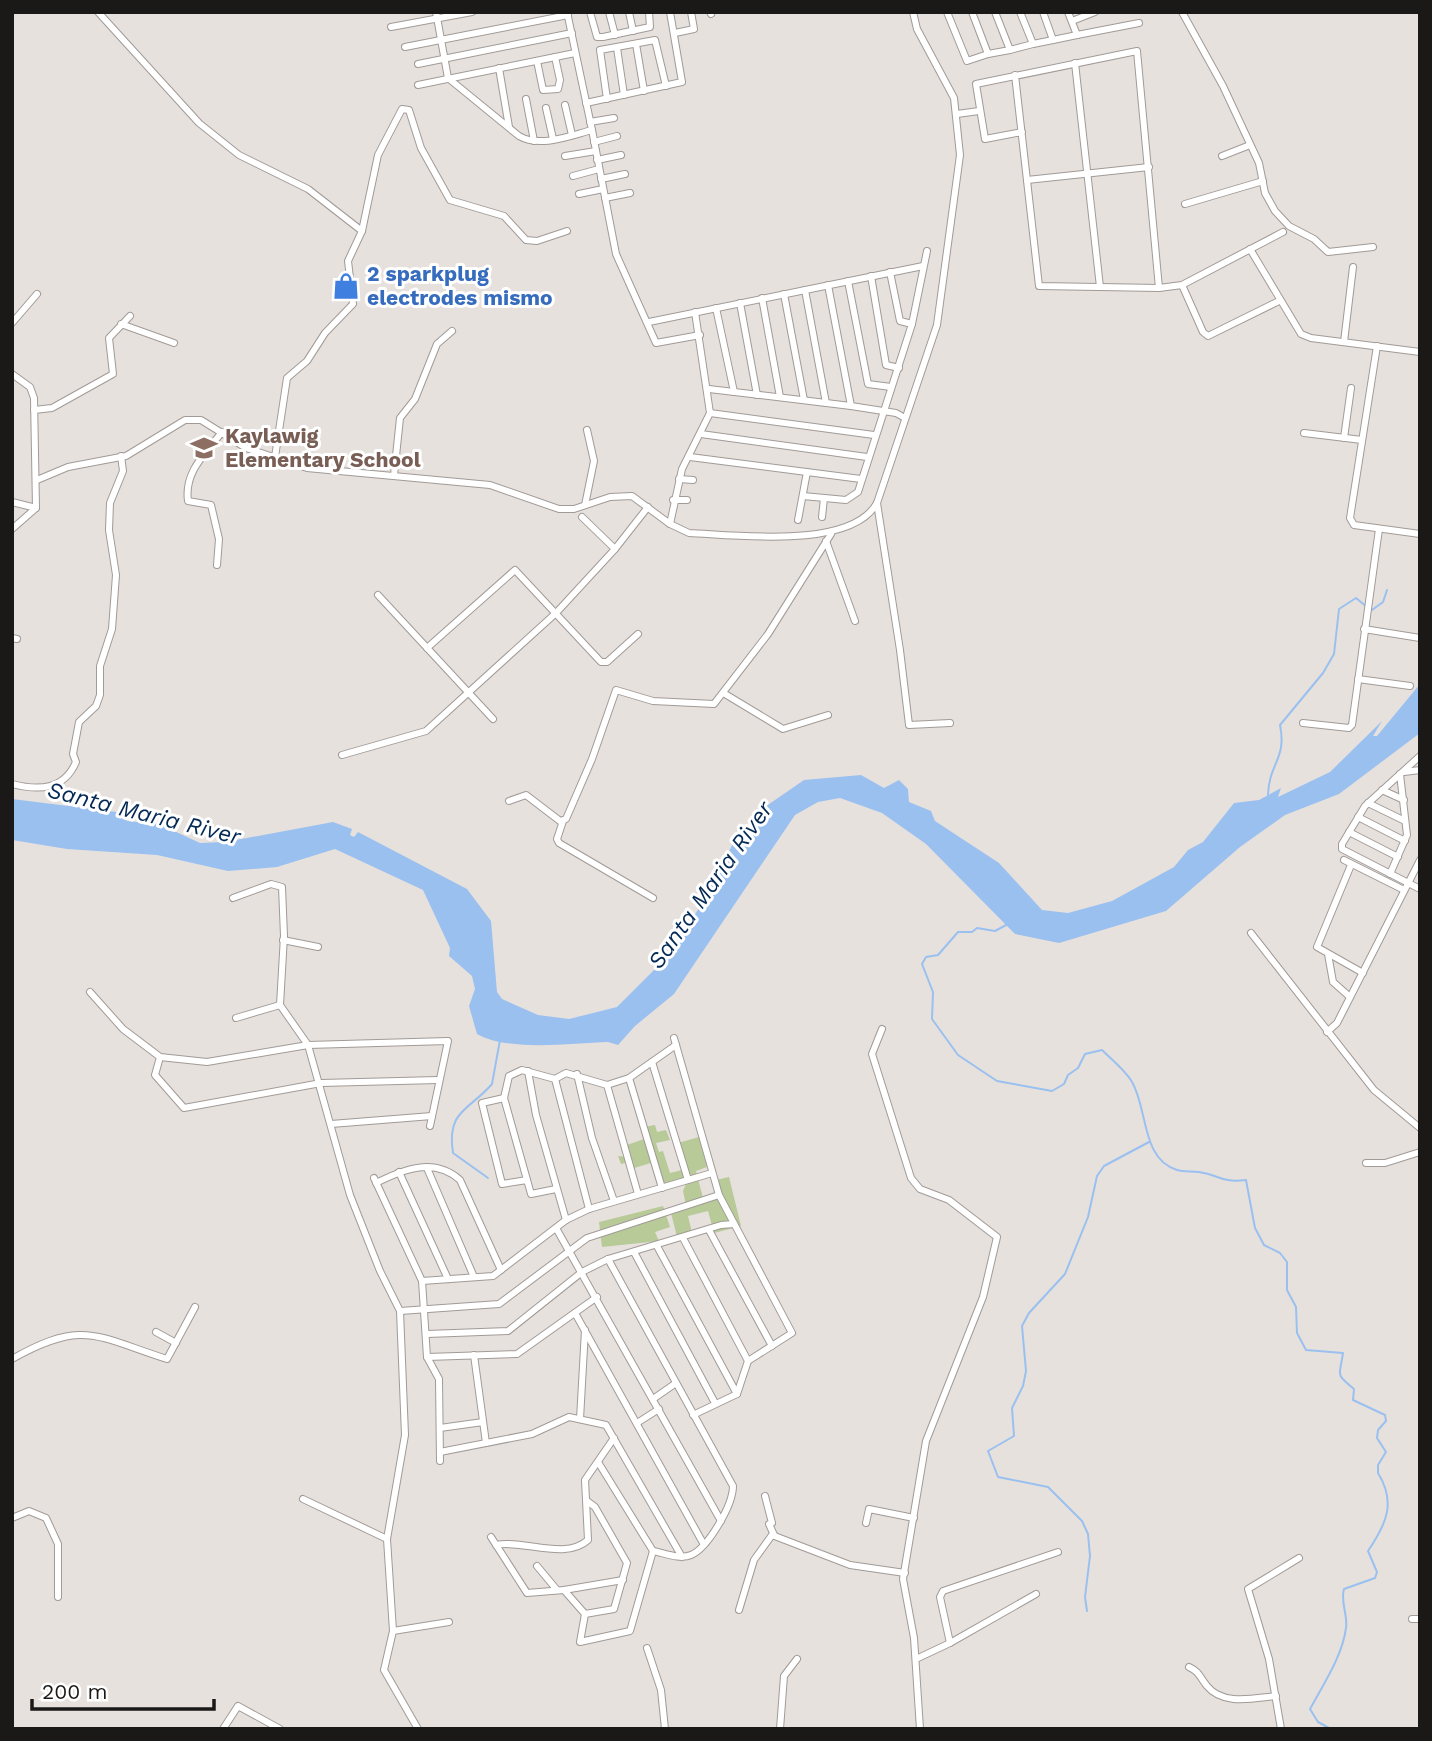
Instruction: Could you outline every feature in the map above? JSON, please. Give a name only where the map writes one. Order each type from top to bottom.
[{"type":"street","points":[[98,12],[199,123],[239,155],[308,189],[362,231]]},
{"type":"street","points":[[391,27],[436,16],[471,12]]},
{"type":"street","points":[[590,12],[597,37],[650,27],[649,12]]},
{"type":"street","points":[[609,12],[615,35]]},
{"type":"street","points":[[629,12],[633,31]]},
{"type":"street","points":[[586,103],[683,80],[670,12]]},
{"type":"street","points":[[675,33],[694,29],[691,12]]},
{"type":"street","points":[[37,480],[68,467],[138,450],[185,420],[201,420],[246,448],[307,468],[490,485],[559,509],[573,509],[610,497],[632,496],[670,524],[689,533],[831,534],[867,516],[877,503],[937,325],[960,155],[954,97],[917,29],[913,12]]},
{"type":"street","points":[[947,12],[967,61],[1033,44],[1139,23]]},
{"type":"street","points":[[972,12],[988,54]]},
{"type":"street","points":[[995,12],[1010,50]]},
{"type":"street","points":[[1020,12],[1033,44]]},
{"type":"street","points":[[1043,12],[1054,40]]},
{"type":"street","points":[[1068,12],[1077,35]]},
{"type":"street","points":[[1072,22],[1095,12]]},
{"type":"street","points":[[1182,12],[1217,74],[1250,145],[1265,193],[1280,218],[1328,252],[1373,247]]},
{"type":"street","points":[[404,47],[568,13],[616,254],[649,322],[656,343],[700,335]]},
{"type":"street","points":[[436,16],[448,78],[528,141],[553,139],[592,130]]},
{"type":"street","points":[[418,64],[572,33]]},
{"type":"street","points":[[607,99],[598,51],[655,40],[666,86]]},
{"type":"street","points":[[636,44],[644,91]]},
{"type":"street","points":[[617,48],[624,95]]},
{"type":"street","points":[[1022,132],[985,139],[976,84],[1137,51],[1159,288]]},
{"type":"street","points":[[418,85],[575,53]]},
{"type":"street","points":[[537,61],[543,90],[558,89],[560,80],[555,57]]},
{"type":"street","points":[[1075,63],[1100,288]]},
{"type":"street","points":[[499,68],[509,127]]},
{"type":"street","points":[[1015,75],[1039,286],[1159,288],[1182,285],[1283,232]]},
{"type":"street","points":[[526,99],[534,141]]},
{"type":"street","points":[[565,105],[572,135]]},
{"type":"street","points":[[546,108],[553,139]]},
{"type":"street","points":[[275,457],[287,378],[307,361],[325,333],[353,304],[348,261],[362,231],[378,155],[402,109],[409,110],[421,148],[450,200],[504,216],[526,240],[537,241],[567,231]]},
{"type":"street","points":[[957,114],[979,111]]},
{"type":"street","points":[[590,122],[614,118]]},
{"type":"street","points":[[594,142],[617,136]]},
{"type":"street","points":[[1222,156],[1250,145]]},
{"type":"street","points":[[565,156],[596,151]]},
{"type":"street","points":[[597,160],[621,155]]},
{"type":"street","points":[[1027,180],[1149,167]]},
{"type":"street","points":[[573,176],[599,169]]},
{"type":"street","points":[[601,179],[625,174]]},
{"type":"street","points":[[1185,204],[1263,180]]},
{"type":"street","points":[[579,194],[603,189]]},
{"type":"street","points":[[605,198],[630,192]]},
{"type":"street","points":[[1250,249],[1301,334],[1420,352]]},
{"type":"street","points":[[803,496],[851,499],[858,492],[874,435],[912,324],[927,251]]},
{"type":"street","points":[[649,322],[923,265]]},
{"type":"street","points":[[1343,342],[1353,267]]},
{"type":"street","points":[[890,272],[900,321],[912,324]]},
{"type":"street","points":[[871,276],[886,365],[899,368]]},
{"type":"street","points":[[848,281],[868,384],[891,387]]},
{"type":"street","points":[[828,285],[851,406]]},
{"type":"street","points":[[1182,285],[1203,332],[1208,336],[1279,301]]},
{"type":"street","points":[[805,290],[826,403]]},
{"type":"street","points":[[12,323],[37,294]]},
{"type":"street","points":[[784,294],[804,400]]},
{"type":"street","points":[[762,298],[780,397]]},
{"type":"street","points":[[740,303],[757,394]]},
{"type":"street","points":[[716,308],[734,392]]},
{"type":"street","points":[[670,524],[679,479],[710,413],[709,389],[695,312]]},
{"type":"street","points":[[34,410],[52,408],[113,374],[109,338],[130,316]]},
{"type":"street","points":[[121,324],[174,343]]},
{"type":"street","points":[[394,475],[400,418],[415,399],[437,344],[452,331]]},
{"type":"street","points":[[1377,346],[1350,519],[1354,525],[1420,534]]},
{"type":"street","points":[[12,374],[30,387],[34,410],[37,480],[36,508],[12,529]]},
{"type":"street","points":[[1344,438],[1351,388]]},
{"type":"street","points":[[709,389],[851,406],[905,418]]},
{"type":"street","points":[[710,413],[874,435]]},
{"type":"street","points":[[585,505],[594,461],[587,430]]},
{"type":"street","points":[[218,565],[219,539],[211,505],[188,501],[186,487],[188,477],[222,432]]},
{"type":"street","points":[[1304,433],[1362,440]]},
{"type":"street","points":[[701,434],[867,457]]},
{"type":"street","points":[[12,784],[27,788],[50,788],[64,780],[76,762],[74,754],[79,722],[96,706],[100,695],[100,666],[112,629],[116,575],[109,530],[110,503],[123,471],[121,456]]},
{"type":"street","points":[[690,457],[861,479]]},
{"type":"street","points":[[798,520],[807,472]]},
{"type":"street","points":[[679,479],[693,480]]},
{"type":"street","points":[[822,517],[824,498]]},
{"type":"street","points":[[673,500],[687,500]]},
{"type":"street","points":[[12,502],[36,508]]},
{"type":"street","points":[[877,503],[901,650],[909,725],[950,723]]},
{"type":"street","points":[[342,755],[426,731],[556,613],[615,550],[648,507]]},
{"type":"street","points":[[582,517],[615,550]]},
{"type":"street","points":[[1303,723],[1349,728],[1379,528]]},
{"type":"street","points":[[653,898],[559,843],[557,839],[593,759],[616,690],[653,701],[711,705],[725,694],[768,634],[831,534]]},
{"type":"street","points":[[826,541],[855,621]]},
{"type":"street","points":[[427,648],[512,570],[518,571],[604,663],[638,634]]},
{"type":"street","points":[[378,595],[493,719]]},
{"type":"street","points":[[1364,629],[1420,638]]},
{"type":"street","points":[[1358,679],[1410,686]]},
{"type":"street","points":[[725,694],[783,729],[828,715]]},
{"type":"street","points":[[1420,756],[1368,803],[1349,832],[1342,849],[1420,888]]},
{"type":"street","points":[[1401,773],[1420,770]]},
{"type":"street","points":[[1390,874],[1405,841],[1401,773]]},
{"type":"street","points":[[1382,790],[1404,800]]},
{"type":"street","points":[[509,801],[526,795],[541,809],[563,821]]},
{"type":"street","points":[[1368,803],[1405,821]]},
{"type":"street","points":[[1358,817],[1405,841]]},
{"type":"street","points":[[1349,832],[1398,857]]},
{"type":"street","points":[[1344,860],[1404,890]]},
{"type":"street","points":[[1327,1032],[1337,1024],[1419,864]]},
{"type":"street","points":[[1351,865],[1317,947],[1363,973]]},
{"type":"street","points":[[233,898],[271,884],[282,887],[284,940],[280,1005],[308,1045],[321,1083],[350,1195],[380,1271],[400,1311],[405,1436],[387,1539],[393,1631],[384,1670],[418,1729]]},
{"type":"street","points":[[1251,933],[1374,1090],[1420,1128]]},
{"type":"street","points":[[284,940],[318,947]]},
{"type":"street","points":[[1328,954],[1333,982],[1350,997]]},
{"type":"street","points":[[90,992],[123,1029],[159,1057],[226,1061],[308,1045],[447,1041],[430,1126]]},
{"type":"street","points":[[236,1018],[280,1005]]},
{"type":"street","points":[[882,1029],[872,1054],[911,1178],[920,1189],[949,1200],[997,1237],[983,1297],[926,1441],[905,1573],[916,1659],[920,1729]]},
{"type":"street","points":[[556,1189],[531,1194],[504,1098],[509,1076],[522,1070],[555,1079],[566,1073],[578,1074],[607,1085],[629,1078],[676,1041],[719,1195],[792,1333],[748,1361],[737,1394],[693,1415]]},
{"type":"street","points":[[159,1057],[155,1074],[184,1108],[321,1083],[438,1080]]},
{"type":"street","points":[[652,1062],[688,1180]]},
{"type":"street","points":[[528,1071],[566,1220]]},
{"type":"street","points":[[578,1074],[592,1138],[614,1202]]},
{"type":"street","points":[[629,1078],[662,1188]]},
{"type":"street","points":[[555,1079],[589,1209]]},
{"type":"street","points":[[607,1085],[638,1195]]},
{"type":"street","points":[[504,1098],[482,1102],[502,1184],[527,1180]]},
{"type":"street","points":[[331,1124],[432,1116]]},
{"type":"street","points":[[1366,1163],[1385,1163],[1420,1152]]},
{"type":"street","points":[[440,1461],[439,1379],[428,1357],[422,1281],[375,1181],[409,1167],[448,1170],[460,1180],[501,1270]]},
{"type":"street","points":[[427,1168],[474,1277]]},
{"type":"street","points":[[399,1172],[448,1279]]},
{"type":"street","points":[[422,1281],[493,1276],[566,1220],[589,1209],[712,1173]]},
{"type":"street","points":[[400,1311],[499,1304],[587,1238],[719,1195]]},
{"type":"street","points":[[427,1334],[508,1331],[582,1272],[608,1259],[734,1224]]},
{"type":"street","points":[[556,1228],[721,1521]]},
{"type":"street","points":[[709,1230],[772,1346]]},
{"type":"street","points":[[683,1238],[748,1361]]},
{"type":"street","points":[[657,1246],[737,1394]]},
{"type":"street","points":[[634,1252],[715,1404]]},
{"type":"street","points":[[608,1259],[733,1486],[733,1497],[721,1521],[693,1555],[682,1557],[653,1551]]},
{"type":"street","points":[[428,1357],[517,1354],[597,1297]]},
{"type":"street","points":[[12,1359],[44,1341],[72,1333],[85,1333],[167,1359],[195,1307]]},
{"type":"street","points":[[575,1313],[703,1543]]},
{"type":"street","points":[[580,1419],[585,1330]]},
{"type":"street","points":[[156,1332],[176,1343]]},
{"type":"street","points":[[474,1355],[486,1443]]},
{"type":"street","points":[[653,1399],[676,1383]]},
{"type":"street","points":[[637,1423],[659,1409]]},
{"type":"street","points":[[440,1452],[532,1434],[569,1417],[606,1424],[682,1557]]},
{"type":"street","points":[[440,1428],[483,1422]]},
{"type":"street","points":[[496,1545],[506,1543],[545,1549],[581,1546],[588,1540],[584,1508],[587,1501],[585,1480],[614,1438]]},
{"type":"street","points":[[585,1614],[580,1642],[630,1631],[636,1621],[653,1551],[598,1462]]},
{"type":"street","points":[[765,1496],[772,1523],[769,1524],[774,1535]]},
{"type":"street","points":[[303,1499],[387,1539]]},
{"type":"street","points":[[585,1614],[614,1609],[627,1563],[595,1507],[587,1501]]},
{"type":"street","points":[[866,1523],[869,1509],[914,1518]]},
{"type":"street","points":[[12,1518],[29,1511],[47,1518],[58,1544],[58,1597]]},
{"type":"street","points":[[739,1610],[754,1560],[768,1537],[774,1535],[850,1566],[905,1573]]},
{"type":"street","points":[[491,1537],[527,1592],[560,1590],[623,1580]]},
{"type":"street","points":[[950,1643],[940,1597],[943,1591],[1058,1552]]},
{"type":"street","points":[[1280,1729],[1269,1659],[1248,1590],[1299,1558]]},
{"type":"street","points":[[537,1566],[585,1614]]},
{"type":"street","points":[[916,1659],[950,1643],[1036,1594]]},
{"type":"street","points":[[393,1631],[449,1622]]},
{"type":"street","points":[[647,1648],[661,1690],[665,1729]]},
{"type":"street","points":[[780,1729],[784,1676],[797,1659]]},
{"type":"street","points":[[1189,1667],[1201,1674],[1214,1692],[1227,1698],[1276,1696]]},
{"type":"street","points":[[223,1729],[238,1706],[280,1729]]},
{"type":"green space","points":[[655,1125],[657,1132],[666,1130],[670,1140],[656,1143],[659,1152],[663,1151],[670,1173],[682,1170],[685,1180],[662,1188],[654,1162],[631,1169],[625,1163],[621,1164],[618,1156],[627,1157],[624,1146],[647,1138],[644,1127]]},
{"type":"green space","points":[[699,1137],[707,1167],[696,1171],[703,1198],[719,1195],[716,1180],[729,1177],[741,1226],[714,1233],[708,1211],[688,1216],[692,1233],[677,1237],[670,1209],[686,1205],[683,1191],[688,1179],[678,1143]]},
{"type":"green space","points":[[663,1206],[670,1227],[655,1232],[659,1241],[602,1247],[599,1222]]},
{"type":"water","points":[[1420,684],[1420,733],[1339,794],[1285,815],[1240,847],[1166,911],[1059,943],[1015,934],[926,844],[882,813],[840,798],[818,802],[795,815],[674,994],[635,1026],[618,1045],[608,1042],[523,1045],[490,1040],[477,1034],[469,1006],[475,989],[472,976],[449,956],[450,948],[423,890],[335,849],[277,867],[228,871],[157,855],[67,849],[12,840],[12,799],[117,812],[127,821],[159,824],[200,843],[225,842],[333,822],[352,829],[350,835],[354,837],[358,832],[467,889],[491,921],[497,992],[502,999],[538,1015],[569,1019],[617,1007],[667,957],[701,905],[740,830],[755,829],[763,817],[762,809],[804,780],[861,775],[884,788],[899,780],[908,789],[909,802],[931,811],[935,821],[999,863],[1042,910],[1068,913],[1112,901],[1174,867],[1188,850],[1203,842],[1234,803],[1259,800],[1281,788],[1278,797],[1330,772],[1382,721],[1373,736],[1377,736]]},
{"type":"waterway","points":[[1372,610],[1383,602],[1387,590]]},
{"type":"waterway","points":[[1268,795],[1271,775],[1280,754],[1280,725],[1323,673],[1334,654],[1339,609],[1356,598],[1367,607]]},
{"type":"waterway","points":[[1008,924],[995,931],[977,928],[972,932],[958,932],[938,955],[926,957],[922,964],[933,992],[932,1019],[958,1055],[997,1081],[1052,1091],[1064,1084],[1068,1075],[1078,1068],[1085,1054],[1102,1050],[1132,1082],[1151,1144],[1165,1164],[1177,1170],[1206,1173],[1225,1180],[1246,1180],[1255,1228],[1264,1245],[1280,1253],[1287,1262],[1287,1290],[1296,1307],[1297,1333],[1306,1350],[1343,1353],[1340,1374],[1354,1389],[1353,1400],[1385,1415],[1386,1421],[1378,1430],[1377,1438],[1386,1452],[1378,1465],[1378,1473],[1387,1493],[1387,1512],[1368,1551],[1377,1572],[1375,1578],[1344,1589],[1344,1639],[1332,1670],[1310,1709],[1318,1722],[1331,1729]]},
{"type":"waterway","points":[[488,1178],[453,1153],[452,1139],[456,1119],[492,1084],[500,1040]]},
{"type":"waterway","points":[[1087,1611],[1085,1597],[1090,1556],[1088,1534],[1082,1521],[1048,1487],[998,1477],[988,1451],[1014,1436],[1012,1408],[1023,1386],[1026,1371],[1022,1326],[1029,1313],[1065,1274],[1088,1217],[1097,1176],[1104,1166],[1149,1142]]},
{"type":"place","name":"2 sparkplug electrodes mismo","points":[[346,286]]},
{"type":"place","name":"Kaylawig Elementary School","points":[[204,448]]},
{"type":"water label","name":"Santa Maria River","points":[[144,813]]},
{"type":"water label","name":"Santa Maria River","points":[[710,885]]}]
